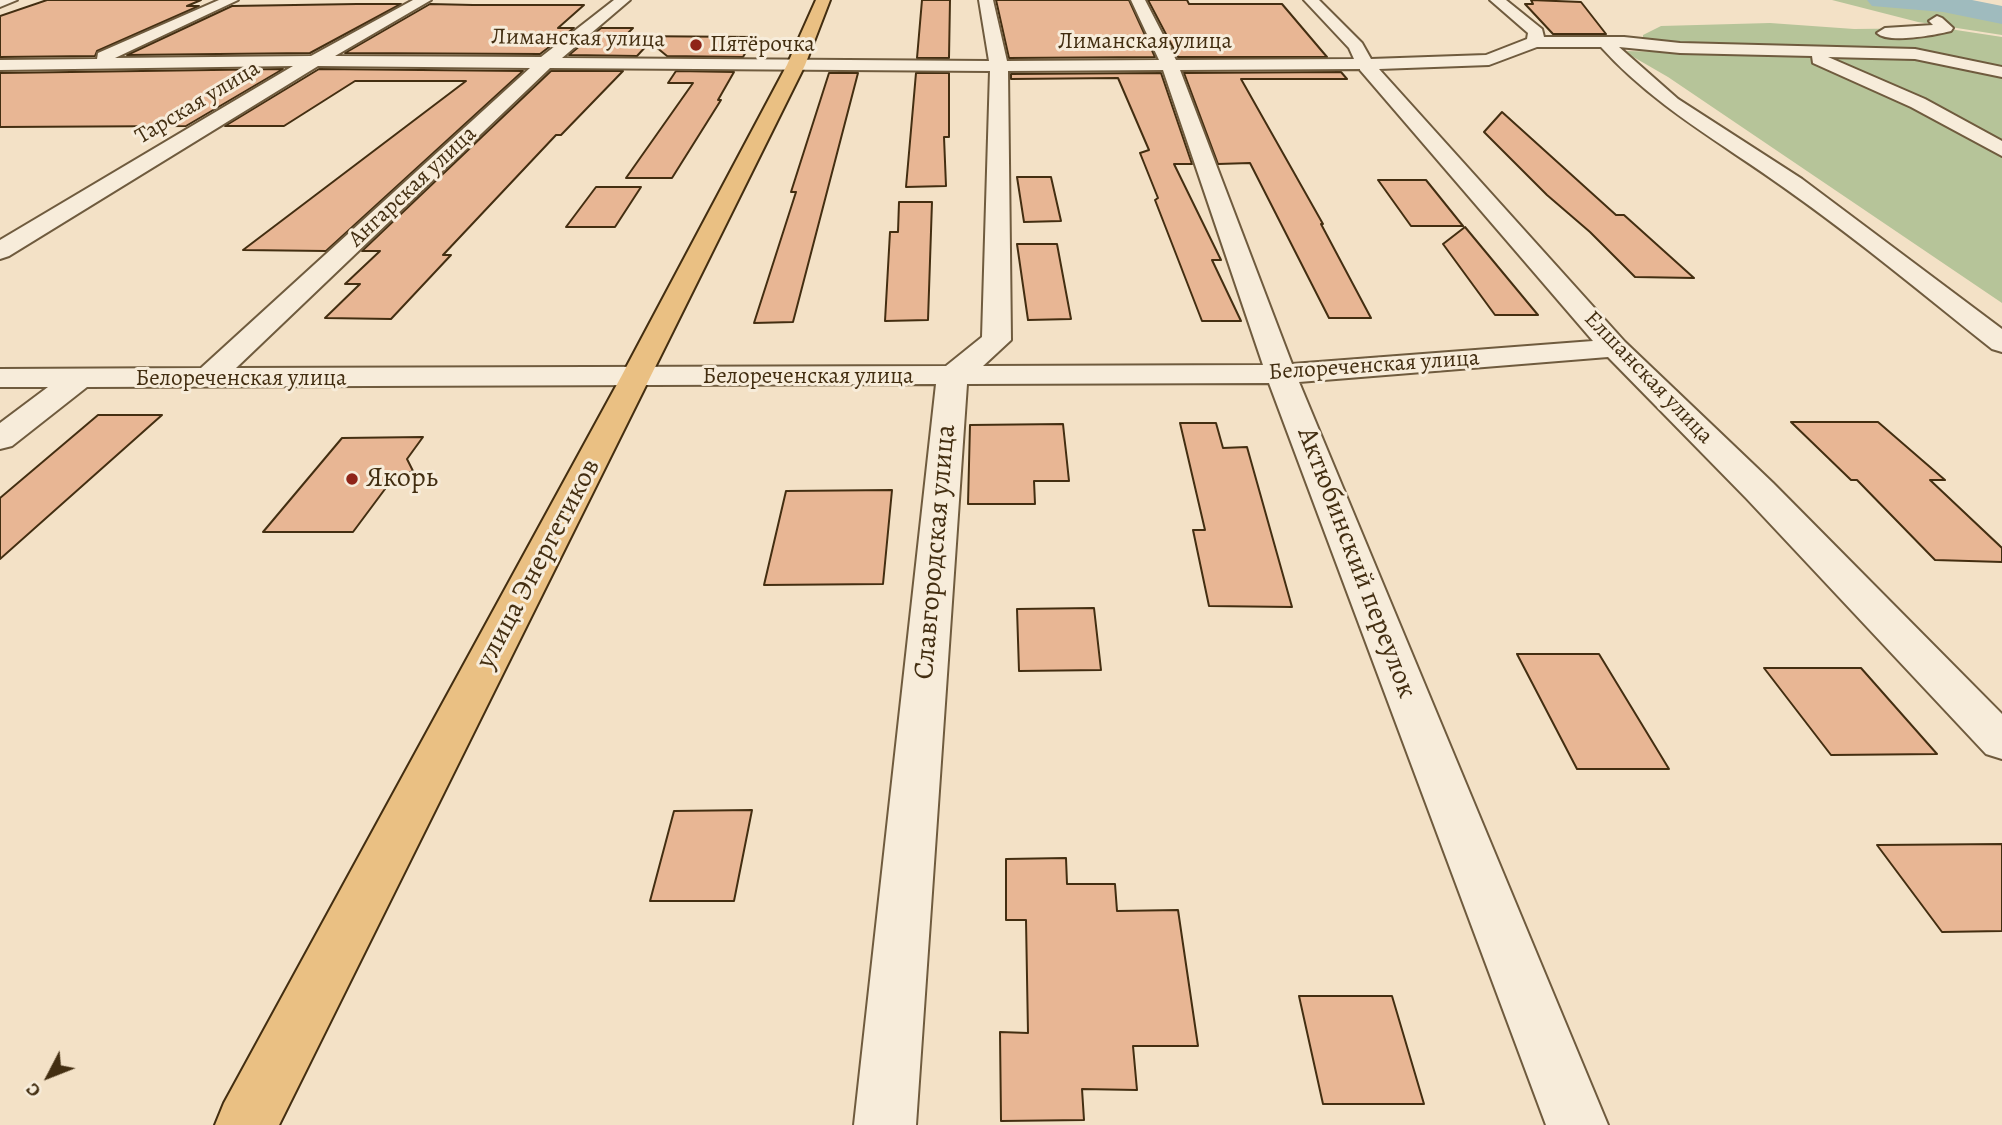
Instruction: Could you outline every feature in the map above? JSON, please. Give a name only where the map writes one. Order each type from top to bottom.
[{"type":"main road","name":"улица Энергетиков","points":[[246,1125],[636,377],[796,65],[823,0]]},
{"type":"street","points":[[0,4],[10,0]]},
{"type":"street","points":[[89,63],[231,0]]},
{"type":"street","name":"Тарская улица","points":[[0,251],[314,61],[424,0]]},
{"type":"street","name":"Ангарская улица","points":[[207,379],[547,61],[622,0]]},
{"type":"street","points":[[952,376],[996,340],[999,66],[986,0]]},
{"type":"street","name":"Актюбинский переулок","points":[[1138,0],[1169,63],[1281,374],[1577,1125]]},
{"type":"street","name":"Елшанская улица","points":[[1311,0],[1356,46],[1366,66],[1615,348],[1760,491],[2002,742]]},
{"type":"street","points":[[1497,0],[1536,32],[1535,42],[1915,54],[1937,56],[2002,72]]},
{"type":"street","points":[[1868,33],[1920,32],[1945,28],[1937,21]]},
{"type":"street","points":[[1616,43],[1772,34]]},
{"type":"street","name":"Лиманская улица","points":[[0,65],[547,61],[796,65],[1169,63],[1366,66],[1489,60],[1535,42]]},
{"type":"street","points":[[1616,43],[1631,71],[1713,131],[1794,184],[2002,343]]},
{"type":"street","points":[[1800,51],[1918,103],[2002,150]]},
{"type":"street","points":[[11,84],[54,65]]},
{"type":"street","name":"Белореченская улица","points":[[0,378],[1281,374],[1615,348]]},
{"type":"street","name":"Славгородская улица","points":[[885,1125],[952,376]]},
{"type":"street","points":[[0,439],[79,378]]},
{"type":"green space","points":[[1832,0],[1952,0],[2002,17],[2002,35],[1918,22]]},
{"type":"green space","points":[[1770,23],[1854,29],[1943,28],[2002,37],[2002,74],[1913,52],[1657,44],[1643,38],[1643,35],[1661,26]]},
{"type":"green space","points":[[1623,51],[1925,57],[2002,76],[2002,303],[1668,77]]},
{"type":"building","points":[[47,0],[201,0],[187,6],[199,6],[97,51],[95,56],[0,57],[0,16]]},
{"type":"building","points":[[922,0],[950,0],[949,58],[917,58]]},
{"type":"building","points":[[996,0],[1129,0],[1155,57],[1009,58]]},
{"type":"building","points":[[1148,0],[1187,0],[1189,4],[1282,4],[1327,57],[1178,57]]},
{"type":"building","points":[[1531,0],[1581,2],[1606,34],[1553,34],[1525,4],[1533,4]]},
{"type":"building","points":[[401,4],[310,53],[127,55],[232,6]]},
{"type":"building","points":[[430,4],[584,5],[558,28],[574,28],[540,54],[345,53]]},
{"type":"building","points":[[601,28],[633,28],[625,36],[755,37],[743,57],[667,56],[650,42],[637,56],[569,55]]},
{"type":"building","points":[[283,69],[186,126],[0,127],[0,73]]},
{"type":"building","points":[[319,69],[523,71],[326,251],[243,250],[466,81],[355,81],[284,126],[225,126]]},
{"type":"building","points":[[551,71],[623,71],[561,135],[556,135],[443,255],[451,255],[391,319],[325,318],[360,284],[345,284],[380,251],[362,251]]},
{"type":"building","points":[[676,71],[734,72],[718,100],[721,100],[672,178],[626,178],[693,83],[668,83]]},
{"type":"building","points":[[1341,72],[1347,79],[1241,79],[1323,224],[1371,318],[1329,318],[1250,163],[1218,164],[1184,73]]},
{"type":"building","points":[[829,73],[858,73],[793,322],[754,323],[796,192],[791,192]]},
{"type":"building","points":[[916,73],[949,73],[949,137],[944,137],[946,186],[906,187]]},
{"type":"building","points":[[1161,73],[1192,164],[1174,164],[1221,260],[1212,260],[1241,321],[1202,321],[1155,200],[1158,198],[1140,153],[1149,150],[1118,78],[1011,79],[1011,74]]},
{"type":"building","points":[[1502,112],[1616,215],[1624,215],[1694,278],[1635,277],[1484,132]]},
{"type":"building","points":[[1017,177],[1051,177],[1061,221],[1024,222]]},
{"type":"building","points":[[1378,180],[1426,180],[1463,226],[1411,226]]},
{"type":"building","points":[[596,187],[641,187],[615,227],[566,227]]},
{"type":"building","points":[[899,202],[932,202],[928,320],[885,321],[890,232],[898,232]]},
{"type":"building","points":[[1465,227],[1538,315],[1495,315],[1443,244]]},
{"type":"building","points":[[1017,244],[1057,244],[1071,319],[1028,320]]},
{"type":"building","points":[[98,415],[162,415],[0,559],[0,498]]},
{"type":"building","points":[[1791,422],[1878,422],[1945,480],[1930,480],[2002,548],[2002,562],[1935,560],[1857,480],[1851,480]]},
{"type":"building","points":[[1180,423],[1216,423],[1223,448],[1247,447],[1292,607],[1209,606],[1193,530],[1205,530]]},
{"type":"building","points":[[1063,424],[1069,481],[1034,481],[1035,504],[968,504],[970,425]]},
{"type":"building","name":"Якорь","points":[[423,437],[407,459],[413,471],[391,481],[353,532],[263,532],[342,438]]},
{"type":"building","points":[[892,490],[883,584],[764,585],[786,491]]},
{"type":"building","points":[[1094,608],[1101,670],[1019,671],[1017,609]]},
{"type":"building","points":[[1517,654],[1599,654],[1669,769],[1577,769]]},
{"type":"building","points":[[1764,668],[1861,668],[1937,754],[1831,755]]},
{"type":"building","points":[[752,810],[734,901],[650,901],[674,811]]},
{"type":"building","points":[[2002,844],[2002,931],[1942,932],[1877,845]]},
{"type":"building","points":[[1066,858],[1067,884],[1115,884],[1117,911],[1178,910],[1198,1046],[1133,1046],[1137,1090],[1082,1089],[1084,1120],[1001,1121],[1000,1032],[1028,1033],[1026,920],[1006,920],[1006,859]]},
{"type":"building","points":[[1299,996],[1392,996],[1424,1104],[1323,1104]]},
{"type":"waterway","points":[[1882,0],[1943,3],[2002,15]]},
{"type":"place","name":"Пятёрочка","points":[[696,45]]},
{"type":"place","name":"Якорь","points":[[352,479]]}]
